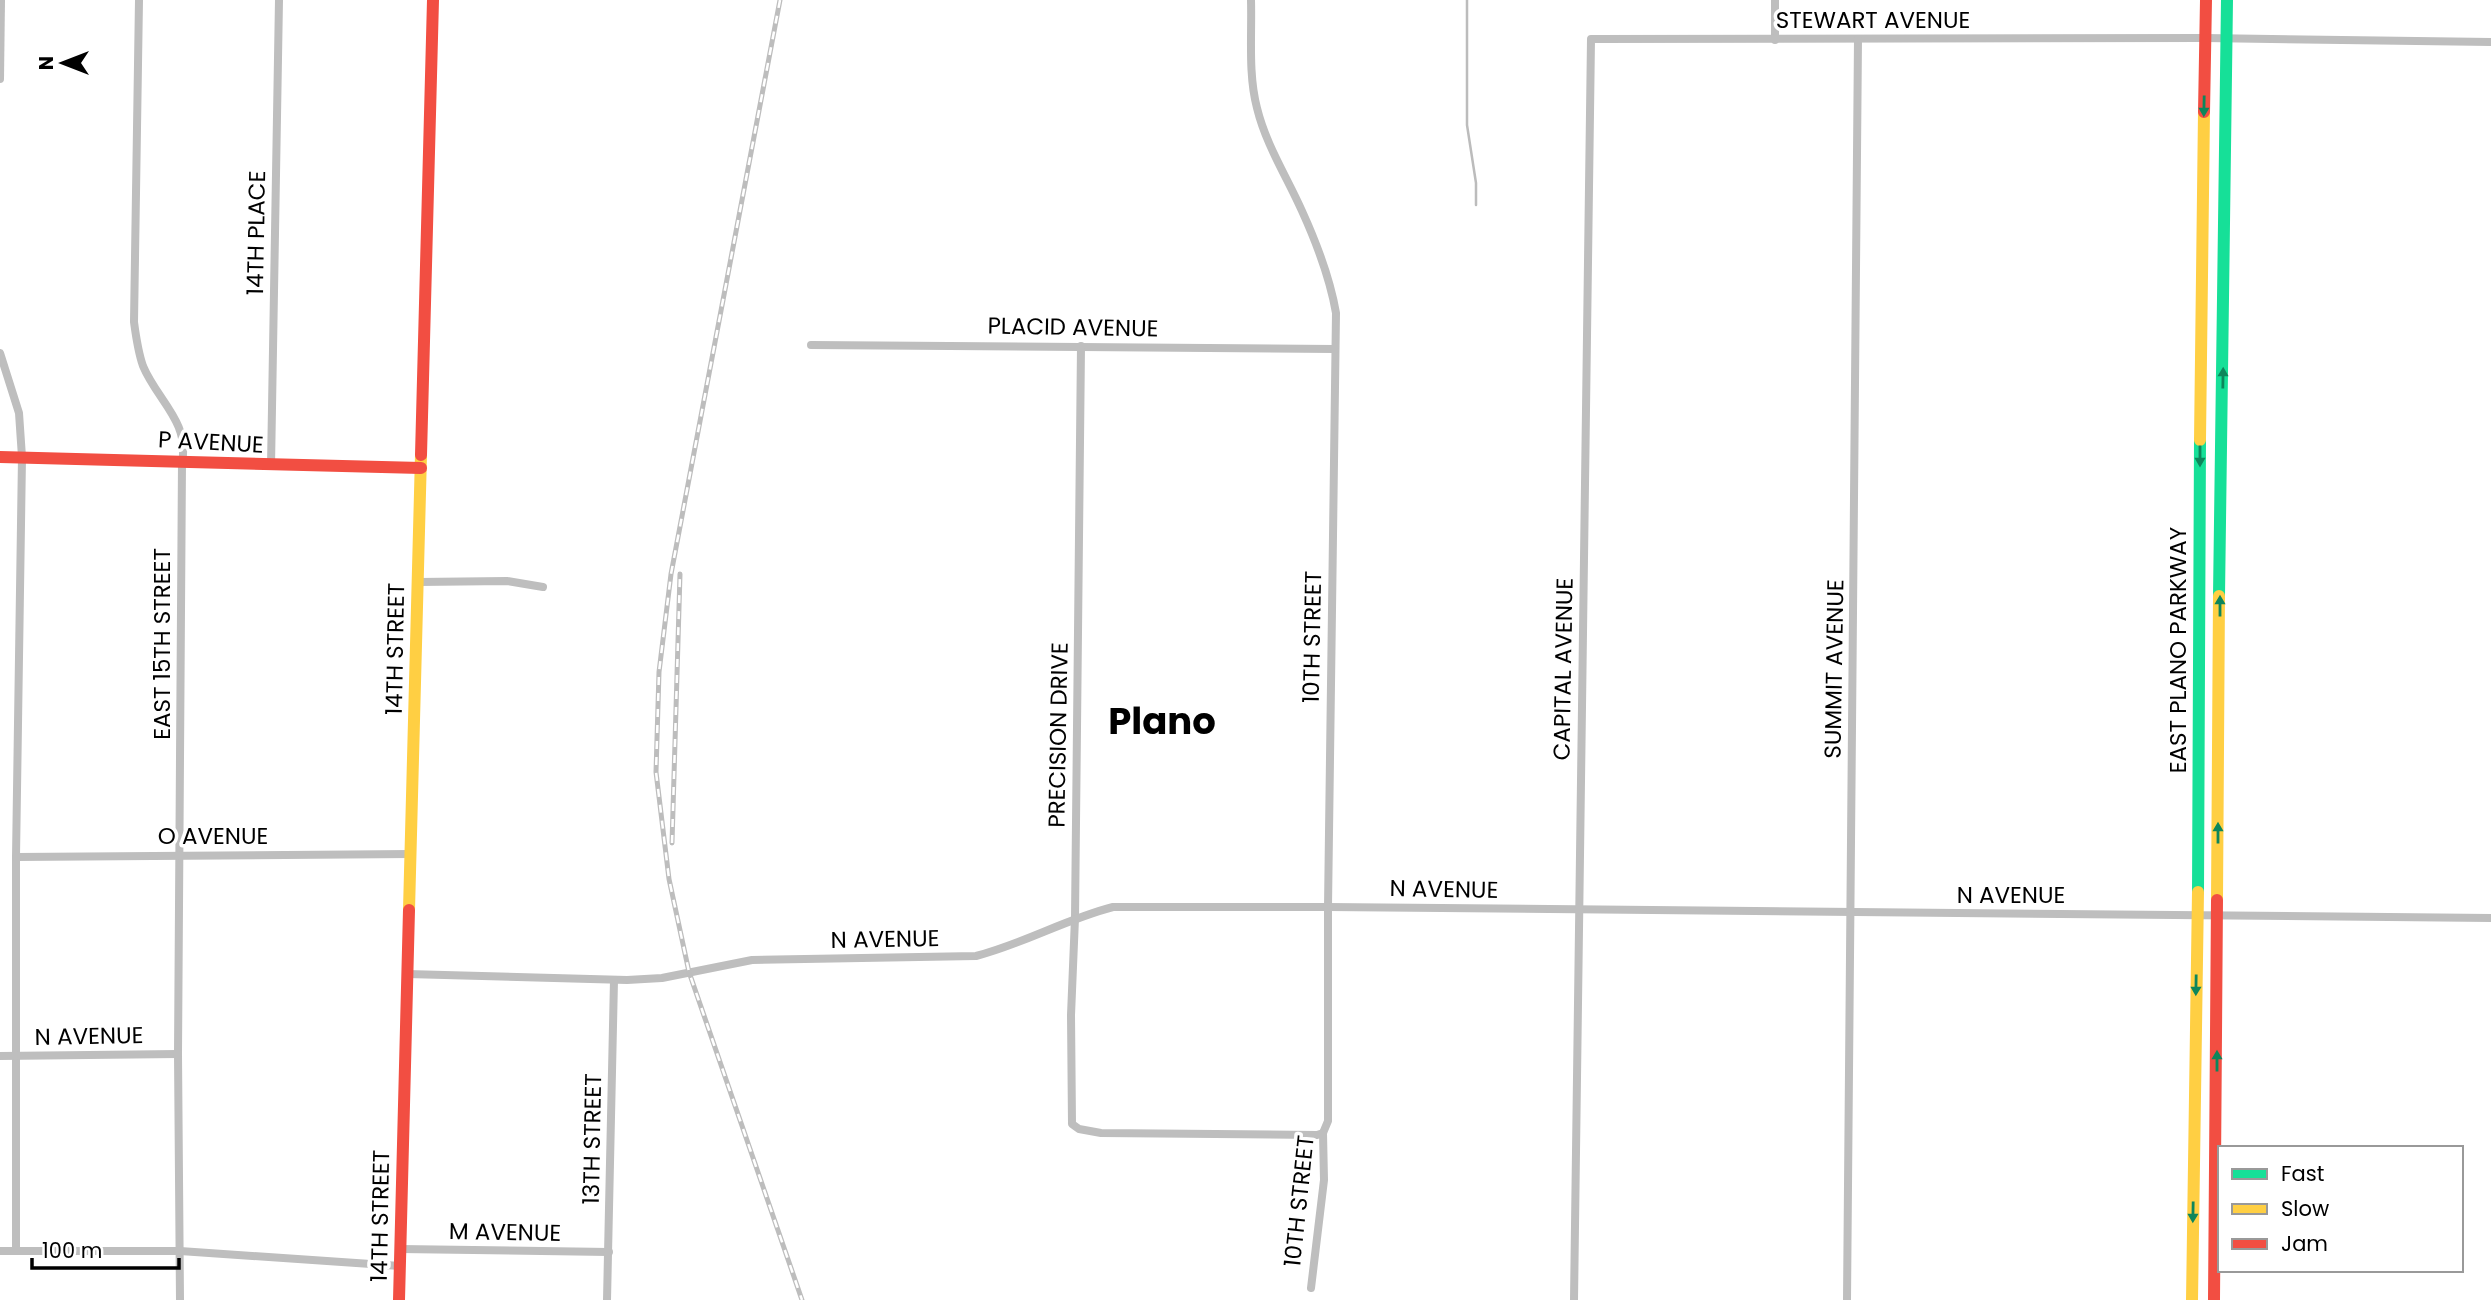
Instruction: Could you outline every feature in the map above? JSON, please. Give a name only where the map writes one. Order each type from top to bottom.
[{"type":"main road","name":"14TH STREET","points":[[399,1300],[433,0]]},
{"type":"main road","name":"EAST PLANO PARKWAY","points":[[2192,1300],[2200,336],[2206,0]]},
{"type":"main road","name":"EAST PLANO PARKWAY","points":[[2214,1300],[2227,0]]},
{"type":"main road","points":[[2200,336],[2224,337]]},
{"type":"main road","name":"P AVENUE","points":[[0,457],[421,468]]},
{"type":"main road","points":[[2200,528],[2220,528]]},
{"type":"main road","points":[[2199,676],[2220,677]]},
{"type":"main road","points":[[2198,752],[2218,752]]},
{"type":"main road","points":[[2194,1090],[2217,1090]]},
{"type":"main road","points":[[2192,1276],[2215,1276]]},
{"type":"street","points":[[0,79],[1,0]]},
{"type":"street","name":"EAST 15TH STREET","points":[[139,0],[134,322],[144,367],[177,420],[184,450],[178,1054],[180,1300]]},
{"type":"street","name":"14TH PLACE","points":[[271,466],[279,0]]},
{"type":"street","name":"10TH STREET","points":[[1251,0],[1252,77],[1256,106],[1269,144],[1302,211],[1329,278],[1336,313],[1328,907],[1328,1121],[1323,1133],[1324,1180],[1311,1288]]},
{"type":"street","points":[[1775,0],[1775,40]]},
{"type":"street","name":"STEWART AVENUE","points":[[1591,39],[2206,38],[2491,42]]},
{"type":"street","name":"CAPITAL AVENUE","points":[[1574,1300],[1591,39]]},
{"type":"street","name":"SUMMIT AVENUE","points":[[1847,1300],[1858,39]]},
{"type":"street","name":"PLACID AVENUE","points":[[811,345],[1335,349]]},
{"type":"street","name":"PRECISION DRIVE","points":[[1082,346],[1075,918],[1071,1015],[1072,1124],[1079,1129],[1101,1133],[1323,1133]]},
{"type":"street","points":[[0,353],[19,413],[22,457],[16,857],[16,1251]]},
{"type":"street","points":[[418,582],[508,581],[543,587]]},
{"type":"street","name":"O AVENUE","points":[[16,857],[411,854]]},
{"type":"street","name":"N AVENUE","points":[[407,974],[614,980],[662,978],[752,960],[975,956],[1005,948],[1075,918],[1113,907],[2491,918]]},
{"type":"street","name":"13TH STREET","points":[[607,1300],[614,980]]},
{"type":"street","name":"N AVENUE","points":[[0,1056],[178,1054]]},
{"type":"street","name":"M AVENUE","points":[[400,1249],[609,1252]]},
{"type":"street","points":[[0,1251],[180,1251],[400,1266]]},
{"type":"waterway","points":[[1467,0],[1467,125],[1476,183],[1476,205]]},
{"type":"railway","points":[[780,0],[671,574],[659,672],[656,772],[669,879],[689,972],[802,1300]]},
{"type":"railway","points":[[672,843],[680,574]]},
{"type":"traffic: fast","points":[[2219,596],[2227,0]]},
{"type":"traffic: fast","points":[[2198,892],[2200,440]]},
{"type":"traffic: slow","points":[[2200,440],[2204,112]]},
{"type":"traffic: slow","points":[[409,910],[421,455]]},
{"type":"traffic: slow","points":[[2217,900],[2219,596]]},
{"type":"traffic: slow","points":[[2192,1300],[2198,892]]},
{"type":"traffic: jam","points":[[421,455],[433,0]]},
{"type":"traffic: jam","points":[[2204,112],[2206,0]]},
{"type":"traffic: jam","points":[[0,457],[421,468]]},
{"type":"traffic: jam","points":[[2214,1300],[2217,900]]},
{"type":"traffic: jam","points":[[399,1300],[409,910]]},
{"type":"district","name":"Plano","points":[[1162,721]]}]
